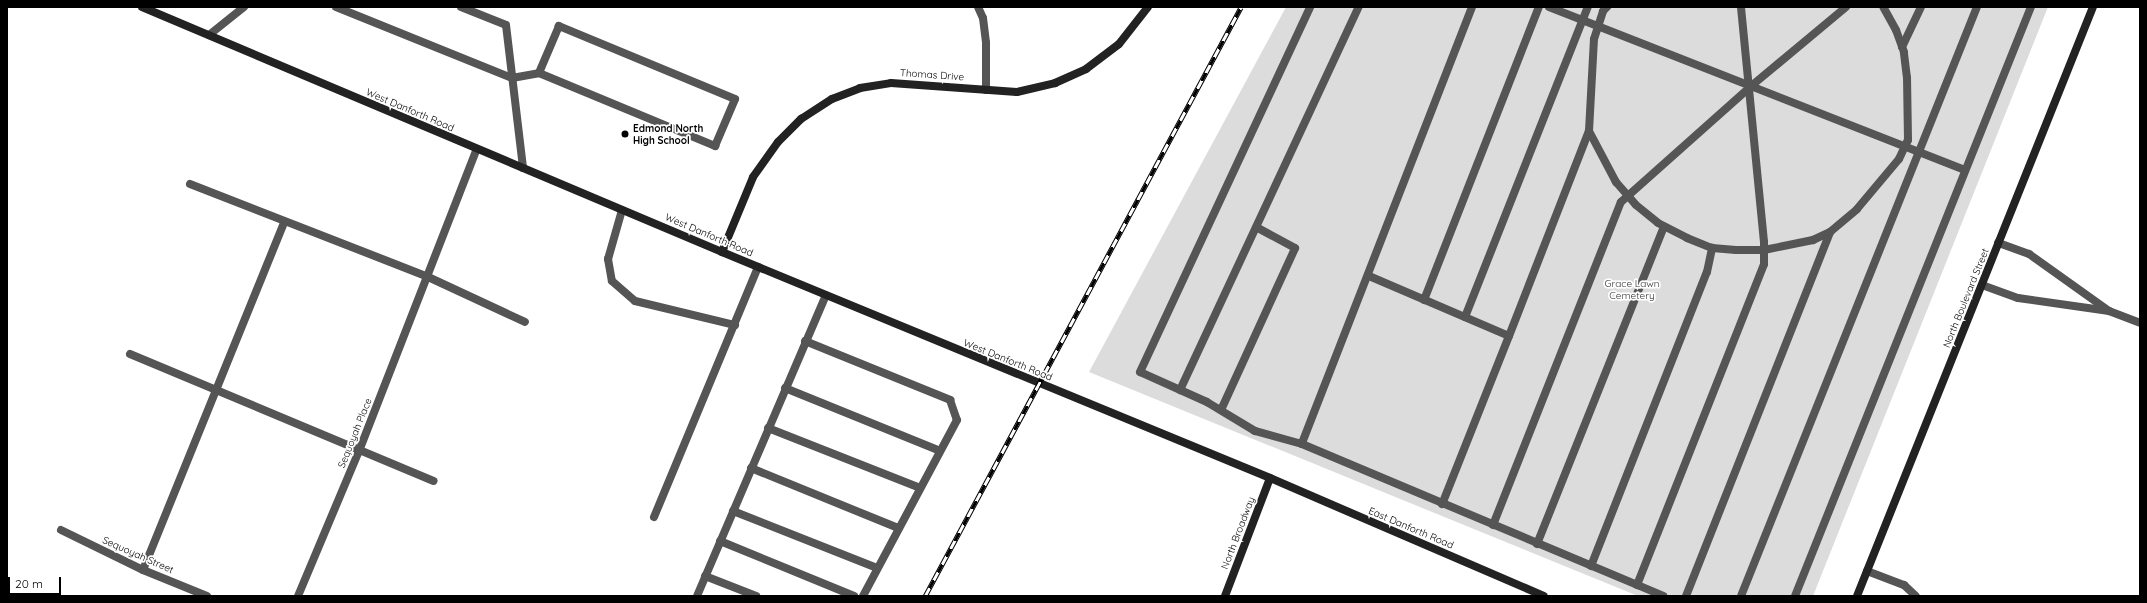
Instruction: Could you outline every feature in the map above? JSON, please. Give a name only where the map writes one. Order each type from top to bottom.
[{"type":"main road","name":"West Danforth Road","points":[[142,7],[722,252],[1270,478]]},
{"type":"main road","name":"Thomas Drive","points":[[722,252],[753,177],[778,142],[792,128],[832,99],[860,88],[891,83],[927,83],[1017,92],[1055,83],[1086,69],[1119,44],[1148,7]]},
{"type":"main road","name":"North Boulevard Street","points":[[1857,596],[2093,7]]},
{"type":"main road","name":"East Danforth Road","points":[[1270,478],[1540,595]]},
{"type":"main road","name":"North Broadway","points":[[1225,596],[1270,478]]},
{"type":"street","points":[[209,35],[244,7]]},
{"type":"street","points":[[336,7],[512,78],[539,73],[715,146],[735,99],[559,26],[539,73]]},
{"type":"street","points":[[461,7],[506,25],[523,168]]},
{"type":"street","points":[[978,7],[983,18],[986,43],[986,90]]},
{"type":"street","points":[[1310,7],[1140,372],[1221,410],[1255,431],[1302,444],[1663,596]]},
{"type":"street","points":[[1180,390],[1359,7]]},
{"type":"street","points":[[1302,444],[1472,7]]},
{"type":"street","points":[[1424,300],[1539,7]]},
{"type":"street","points":[[1549,7],[1964,170]]},
{"type":"street","points":[[1464,317],[1588,7]]},
{"type":"street","points":[[1442,504],[1589,131],[1592,64],[1597,26],[1607,7]]},
{"type":"street","points":[[1637,585],[1764,264],[1750,87],[1741,7]]},
{"type":"street","points":[[1493,525],[1621,202],[1627,195],[1750,87],[1846,7]]},
{"type":"street","points":[[1589,131],[1616,182],[1627,195],[1664,226],[1712,248],[1764,250],[1813,240],[1830,232],[1873,192],[1899,159],[1910,133],[1902,47],[1883,7]]},
{"type":"street","points":[[1902,47],[1921,7]]},
{"type":"street","points":[[1741,596],[1977,7]]},
{"type":"street","points":[[1795,596],[1964,170],[2031,7]]},
{"type":"street","name":"Sequoyah Place","points":[[298,596],[359,451],[477,148]]},
{"type":"street","points":[[190,184],[284,222],[426,276],[525,322]]},
{"type":"street","points":[[622,210],[608,259],[612,281],[635,302],[734,325]]},
{"type":"street","points":[[143,570],[284,222]]},
{"type":"street","points":[[1537,544],[1664,226]]},
{"type":"street","points":[[1221,410],[1295,248],[1256,227]]},
{"type":"street","points":[[1686,596],[1830,232]]},
{"type":"street","points":[[1998,243],[2029,254],[2109,312]]},
{"type":"street","points":[[1591,566],[1706,272],[1712,248]]},
{"type":"street","points":[[654,517],[758,267]]},
{"type":"street","points":[[1368,276],[1509,336]]},
{"type":"street","points":[[1982,286],[2018,298],[2109,312],[2140,323]]},
{"type":"street","points":[[697,596],[826,295]]},
{"type":"street","points":[[805,342],[950,400],[957,420],[863,596]]},
{"type":"street","points":[[130,354],[359,451],[434,481]]},
{"type":"street","points":[[785,388],[940,451]]},
{"type":"street","points":[[768,428],[920,488]]},
{"type":"street","points":[[751,468],[898,528]]},
{"type":"street","points":[[733,511],[877,568]]},
{"type":"street","name":"Sequoyah Street","points":[[61,530],[143,570],[207,596]]},
{"type":"street","points":[[720,541],[854,596]]},
{"type":"street","points":[[1867,571],[1904,585],[1916,596]]},
{"type":"street","points":[[705,576],[756,596]]},
{"type":"green space","name":"Grace Lawn Cemetery","points":[[1286,7],[2048,7],[1813,596],[1638,596],[1089,372]]},
{"type":"railway","points":[[925,596],[1241,7]]},
{"type":"place","name":"Edmond North High School","points":[[625,134]]}]
